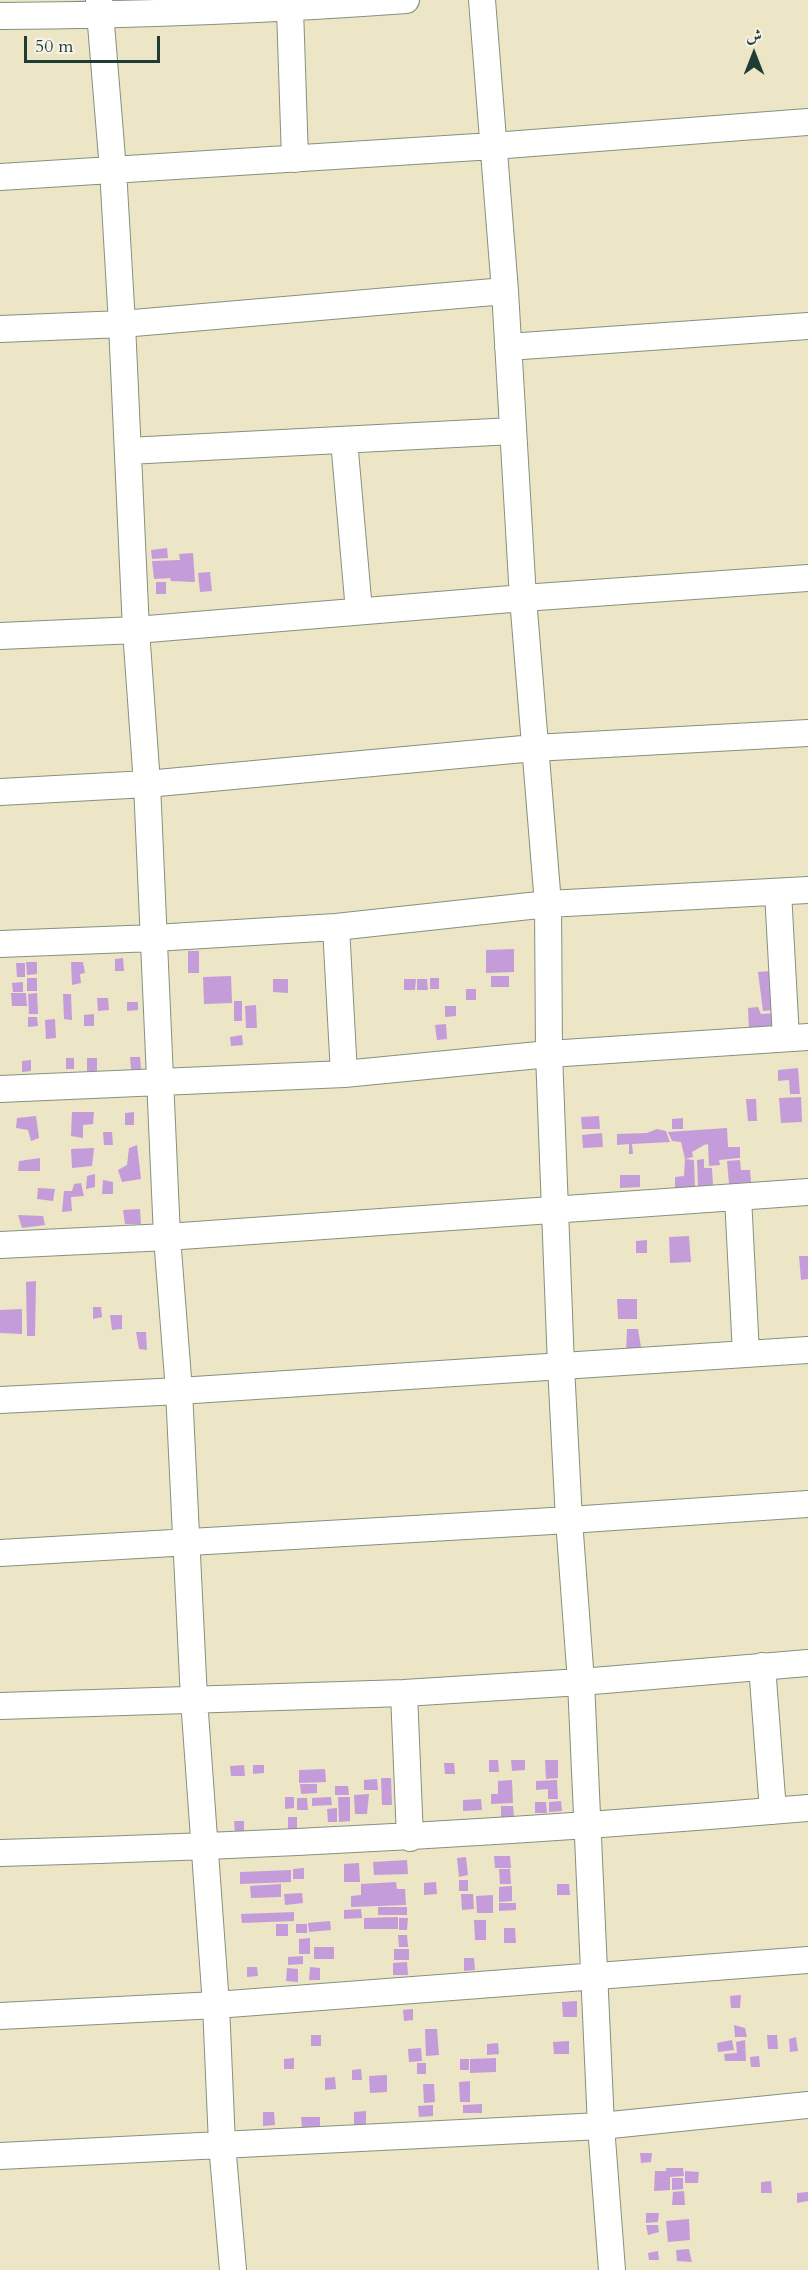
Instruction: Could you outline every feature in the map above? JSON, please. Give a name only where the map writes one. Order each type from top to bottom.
[{"type":"street","points":[[0,15],[100,7],[290,9],[406,0]]},
{"type":"street","points":[[482,0],[505,291],[523,598],[548,904],[549,1054],[561,1366],[581,1682],[601,2126],[612,2270]]},
{"type":"street","points":[[100,7],[122,324],[136,630],[147,784],[167,1237],[179,1391],[194,1699],[216,2005],[222,2144],[233,2270]]},
{"type":"street","points":[[290,9],[295,159]]},
{"type":"street","points":[[0,177],[493,146],[808,122]]},
{"type":"street","points":[[0,329],[122,324],[505,291]]},
{"type":"street","points":[[508,347],[808,326]]},
{"type":"street","points":[[128,451],[513,432]]},
{"type":"street","points":[[344,440],[358,611]]},
{"type":"street","points":[[0,636],[136,630],[523,598],[808,578]]},
{"type":"street","points":[[0,792],[147,784],[534,748],[808,733]]},
{"type":"street","points":[[0,944],[154,939],[336,927],[548,904],[808,890]]},
{"type":"street","points":[[0,1089],[344,1074],[549,1054],[797,1037],[778,892]]},
{"type":"street","points":[[336,927],[344,1074]]},
{"type":"street","points":[[0,1245],[167,1237],[808,1192]]},
{"type":"street","points":[[738,1197],[746,1354]]},
{"type":"street","points":[[0,1400],[179,1391],[808,1350]]},
{"type":"street","points":[[0,1552],[808,1504]]},
{"type":"street","points":[[0,1706],[404,1693],[581,1682],[808,1663]]},
{"type":"street","points":[[762,1666],[773,1811]]},
{"type":"street","points":[[404,1693],[410,1838]]},
{"type":"street","points":[[0,1853],[204,1848],[410,1838],[808,1808]]},
{"type":"street","points":[[0,2016],[216,2005],[808,1960]]},
{"type":"street","points":[[0,2156],[601,2126],[808,2105]]},
{"type":"building","points":[[167,548],[168,558],[152,559],[151,550]]},
{"type":"building","points":[[193,553],[195,582],[171,581],[170,578],[154,579],[152,561],[180,560],[179,554]]},
{"type":"building","points":[[210,572],[212,591],[200,592],[198,573]]},
{"type":"building","points":[[156,582],[166,582],[166,594],[156,594]]},
{"type":"building","points":[[514,949],[514,972],[486,973],[486,950]]},
{"type":"building","points":[[188,951],[199,951],[199,973],[188,973]]},
{"type":"building","points":[[123,958],[124,971],[115,971],[115,959]]},
{"type":"building","points":[[26,962],[37,962],[37,974],[27,975]]},
{"type":"building","points":[[71,962],[83,962],[85,973],[80,974],[81,983],[72,985]]},
{"type":"building","points":[[16,963],[25,963],[25,977],[17,977]]},
{"type":"building","points":[[770,971],[774,1010],[763,1011],[758,972]]},
{"type":"building","points":[[231,976],[232,1003],[204,1004],[203,977]]},
{"type":"building","points":[[491,976],[509,976],[509,987],[491,987]]},
{"type":"building","points":[[27,978],[37,978],[37,991],[27,991]]},
{"type":"building","points":[[430,978],[439,978],[439,989],[430,989]]},
{"type":"building","points":[[273,979],[288,979],[288,993],[273,992]]},
{"type":"building","points":[[404,979],[416,979],[415,990],[404,990]]},
{"type":"building","points":[[417,979],[427,979],[428,990],[417,990]]},
{"type":"building","points":[[23,982],[23,992],[13,992],[12,983]]},
{"type":"building","points":[[466,989],[476,989],[476,1000],[466,1000]]},
{"type":"building","points":[[11,993],[26,993],[27,1006],[12,1006]]},
{"type":"building","points":[[37,993],[38,1014],[29,1014],[28,994]]},
{"type":"building","points":[[63,994],[71,994],[72,1020],[64,1019]]},
{"type":"building","points":[[97,998],[108,998],[109,1010],[98,1011]]},
{"type":"building","points":[[234,1001],[242,1001],[242,1021],[234,1021]]},
{"type":"building","points":[[127,1002],[138,1002],[138,1010],[127,1011]]},
{"type":"building","points":[[256,1005],[257,1028],[246,1028],[245,1006]]},
{"type":"building","points":[[445,1006],[456,1006],[456,1016],[445,1017]]},
{"type":"building","points":[[758,1007],[761,1014],[776,1013],[777,1030],[749,1031],[748,1008]]},
{"type":"building","points":[[94,1014],[94,1026],[84,1026],[84,1015]]},
{"type":"building","points":[[28,1017],[37,1017],[38,1026],[28,1027]]},
{"type":"building","points":[[55,1019],[56,1038],[46,1039],[45,1020]]},
{"type":"building","points":[[446,1024],[447,1039],[437,1040],[435,1025]]},
{"type":"building","points":[[242,1035],[243,1045],[231,1046],[230,1037]]},
{"type":"building","points":[[130,1057],[140,1057],[141,1069],[131,1069]]},
{"type":"building","points":[[66,1058],[74,1058],[74,1069],[66,1069]]},
{"type":"building","points":[[87,1058],[97,1058],[97,1071],[87,1071]]},
{"type":"building","points":[[31,1060],[31,1071],[22,1072],[22,1061]]},
{"type":"building","points":[[798,1068],[800,1094],[790,1094],[789,1080],[778,1081],[778,1070]]},
{"type":"building","points":[[801,1097],[802,1122],[781,1123],[779,1098]]},
{"type":"building","points":[[746,1099],[756,1099],[757,1121],[748,1121]]},
{"type":"building","points":[[72,1112],[94,1112],[93,1124],[83,1125],[83,1138],[71,1136]]},
{"type":"building","points":[[134,1112],[134,1125],[125,1125],[125,1113]]},
{"type":"building","points":[[36,1116],[39,1138],[31,1141],[28,1130],[16,1128],[17,1118]]},
{"type":"building","points":[[599,1116],[600,1129],[582,1129],[581,1117]]},
{"type":"building","points":[[683,1118],[683,1129],[672,1129],[672,1119]]},
{"type":"building","points":[[727,1128],[728,1147],[740,1147],[740,1158],[719,1160],[720,1165],[709,1166],[708,1144],[692,1152],[693,1157],[685,1159],[681,1142],[672,1141],[668,1132]]},
{"type":"building","points":[[657,1129],[666,1131],[670,1142],[632,1144],[633,1154],[629,1154],[629,1144],[617,1145],[617,1134],[647,1133]]},
{"type":"building","points":[[103,1132],[112,1132],[113,1145],[104,1145]]},
{"type":"building","points":[[602,1133],[603,1147],[583,1148],[582,1135]]},
{"type":"building","points":[[137,1145],[141,1179],[122,1182],[118,1170],[127,1165],[129,1148]]},
{"type":"building","points":[[94,1148],[92,1166],[72,1168],[71,1149]]},
{"type":"building","points":[[40,1158],[40,1171],[18,1171],[19,1161]]},
{"type":"building","points":[[685,1159],[694,1160],[695,1189],[675,1189],[675,1177],[684,1176]]},
{"type":"building","points":[[704,1159],[704,1168],[712,1168],[713,1185],[698,1186],[697,1160]]},
{"type":"building","points":[[740,1160],[741,1170],[750,1170],[751,1182],[729,1184],[727,1161]]},
{"type":"building","points":[[95,1174],[95,1187],[86,1189],[87,1176]]},
{"type":"building","points":[[620,1175],[640,1175],[640,1187],[620,1188]]},
{"type":"building","points":[[103,1180],[113,1182],[113,1194],[102,1194]]},
{"type":"building","points":[[81,1183],[84,1196],[71,1197],[72,1211],[62,1212],[64,1191],[72,1191],[74,1184]]},
{"type":"building","points":[[38,1188],[55,1189],[53,1201],[37,1199]]},
{"type":"building","points":[[140,1209],[141,1224],[125,1224],[123,1210]]},
{"type":"building","points":[[18,1215],[43,1216],[45,1225],[22,1228]]},
{"type":"building","points":[[689,1236],[691,1262],[670,1263],[669,1237]]},
{"type":"building","points":[[647,1240],[647,1253],[636,1253],[636,1241]]},
{"type":"building","points":[[799,1256],[808,1256],[808,1279],[801,1280]]},
{"type":"building","points":[[36,1281],[35,1336],[27,1336],[26,1282]]},
{"type":"building","points":[[617,1299],[637,1299],[637,1319],[618,1319]]},
{"type":"building","points":[[93,1307],[101,1307],[102,1317],[93,1319]]},
{"type":"building","points":[[22,1309],[22,1334],[0,1333],[0,1310]]},
{"type":"building","points":[[110,1315],[122,1315],[122,1329],[112,1330]]},
{"type":"building","points":[[627,1329],[638,1329],[642,1353],[626,1354]]},
{"type":"building","points":[[136,1332],[146,1332],[147,1350],[139,1349]]},
{"type":"building","points":[[489,1760],[498,1760],[499,1772],[489,1772]]},
{"type":"building","points":[[511,1760],[525,1760],[525,1770],[512,1771]]},
{"type":"building","points":[[545,1760],[558,1760],[558,1778],[546,1779]]},
{"type":"building","points":[[444,1763],[454,1763],[455,1774],[445,1774]]},
{"type":"building","points":[[244,1765],[245,1776],[231,1776],[230,1766]]},
{"type":"building","points":[[253,1765],[264,1765],[264,1773],[253,1774]]},
{"type":"building","points":[[325,1769],[326,1782],[299,1783],[299,1770]]},
{"type":"building","points":[[381,1778],[391,1778],[392,1805],[382,1805]]},
{"type":"building","points":[[377,1779],[378,1790],[364,1790],[364,1780]]},
{"type":"building","points":[[512,1780],[513,1803],[491,1804],[491,1794],[498,1794],[498,1781]]},
{"type":"building","points":[[557,1780],[558,1799],[548,1799],[548,1789],[536,1790],[536,1781]]},
{"type":"building","points":[[300,1784],[317,1784],[317,1793],[301,1794]]},
{"type":"building","points":[[335,1786],[348,1786],[349,1795],[335,1795]]},
{"type":"building","points":[[369,1794],[367,1814],[355,1814],[354,1795]]},
{"type":"building","points":[[285,1797],[294,1797],[294,1808],[285,1809]]},
{"type":"building","points":[[331,1797],[332,1805],[312,1806],[312,1798]]},
{"type":"building","points":[[338,1797],[350,1797],[350,1821],[339,1822]]},
{"type":"building","points":[[297,1798],[307,1798],[308,1810],[297,1810]]},
{"type":"building","points":[[481,1799],[482,1810],[463,1811],[463,1800]]},
{"type":"building","points":[[561,1801],[562,1811],[549,1812],[549,1802]]},
{"type":"building","points":[[535,1802],[546,1802],[547,1813],[535,1813]]},
{"type":"building","points":[[501,1806],[513,1806],[514,1817],[501,1817]]},
{"type":"building","points":[[337,1808],[337,1822],[328,1822],[327,1809]]},
{"type":"building","points":[[288,1817],[297,1817],[297,1830],[288,1830]]},
{"type":"building","points":[[234,1821],[244,1821],[244,1833],[235,1833]]},
{"type":"building","points":[[494,1856],[510,1856],[511,1868],[495,1868]]},
{"type":"building","points":[[466,1857],[468,1875],[459,1877],[457,1858]]},
{"type":"building","points":[[407,1860],[408,1874],[374,1875],[373,1862]]},
{"type":"building","points":[[359,1863],[360,1882],[344,1882],[344,1864]]},
{"type":"building","points":[[304,1868],[304,1879],[293,1879],[293,1869]]},
{"type":"building","points":[[499,1869],[510,1869],[511,1884],[500,1884]]},
{"type":"building","points":[[291,1870],[291,1882],[240,1884],[240,1872]]},
{"type":"building","points":[[459,1880],[468,1880],[468,1891],[459,1891]]},
{"type":"building","points":[[396,1882],[397,1889],[405,1889],[406,1905],[351,1907],[351,1896],[361,1895],[361,1884]]},
{"type":"building","points":[[436,1882],[437,1894],[424,1895],[424,1883]]},
{"type":"building","points":[[281,1884],[281,1897],[251,1898],[250,1886]]},
{"type":"building","points":[[557,1884],[569,1884],[570,1895],[557,1895]]},
{"type":"building","points":[[512,1886],[512,1901],[499,1902],[499,1887]]},
{"type":"building","points":[[302,1893],[303,1903],[285,1905],[284,1894]]},
{"type":"building","points":[[461,1894],[473,1894],[474,1909],[462,1910]]},
{"type":"building","points":[[493,1895],[493,1913],[477,1913],[476,1896]]},
{"type":"building","points":[[499,1903],[516,1903],[516,1910],[499,1911]]},
{"type":"building","points":[[378,1907],[407,1907],[407,1915],[378,1915]]},
{"type":"building","points":[[361,1909],[362,1918],[344,1919],[344,1910]]},
{"type":"building","points":[[294,1912],[294,1921],[242,1923],[241,1914]]},
{"type":"building","points":[[398,1917],[398,1929],[364,1929],[364,1918]]},
{"type":"building","points":[[399,1918],[408,1918],[407,1930],[399,1930]]},
{"type":"building","points":[[474,1920],[486,1920],[486,1940],[475,1940]]},
{"type":"building","points":[[330,1921],[331,1930],[309,1932],[308,1923]]},
{"type":"building","points":[[276,1924],[288,1924],[288,1936],[276,1936]]},
{"type":"building","points":[[296,1924],[307,1924],[307,1933],[296,1933]]},
{"type":"building","points":[[504,1928],[515,1928],[516,1943],[504,1943]]},
{"type":"building","points":[[398,1935],[407,1935],[408,1947],[399,1947]]},
{"type":"building","points":[[310,1938],[310,1954],[299,1954],[299,1939]]},
{"type":"building","points":[[314,1947],[334,1947],[334,1959],[314,1959]]},
{"type":"building","points":[[394,1949],[409,1949],[409,1960],[394,1960]]},
{"type":"building","points":[[303,1956],[303,1964],[288,1965],[288,1957]]},
{"type":"building","points":[[464,1958],[474,1958],[475,1970],[464,1971]]},
{"type":"building","points":[[407,1962],[408,1975],[393,1975],[393,1963]]},
{"type":"building","points":[[247,1967],[257,1967],[258,1976],[247,1977]]},
{"type":"building","points":[[310,1967],[320,1968],[320,1980],[309,1980]]},
{"type":"building","points":[[287,1968],[298,1969],[298,1982],[286,1981]]},
{"type":"building","points":[[741,1995],[740,2008],[731,2008],[730,1996]]},
{"type":"building","points":[[577,2001],[577,2017],[563,2017],[562,2002]]},
{"type":"building","points":[[413,2009],[413,2020],[404,2021],[403,2010]]},
{"type":"building","points":[[734,2025],[745,2028],[747,2037],[735,2037]]},
{"type":"building","points":[[425,2029],[437,2029],[439,2055],[426,2056]]},
{"type":"building","points":[[311,2035],[321,2035],[321,2046],[311,2046]]},
{"type":"building","points":[[767,2035],[777,2035],[778,2049],[768,2049]]},
{"type":"building","points":[[796,2037],[798,2051],[790,2052],[789,2039]]},
{"type":"building","points":[[732,2040],[734,2050],[718,2052],[717,2043]]},
{"type":"building","points":[[745,2040],[746,2061],[725,2061],[724,2054],[737,2053],[736,2042]]},
{"type":"building","points":[[569,2041],[569,2054],[554,2054],[553,2042]]},
{"type":"building","points":[[498,2043],[499,2054],[487,2055],[487,2044]]},
{"type":"building","points":[[421,2048],[422,2061],[409,2062],[408,2049]]},
{"type":"building","points":[[759,2056],[760,2067],[751,2067],[750,2057]]},
{"type":"building","points":[[294,2058],[294,2069],[284,2069],[284,2059]]},
{"type":"building","points":[[496,2058],[496,2072],[470,2073],[470,2059]]},
{"type":"building","points":[[460,2059],[469,2059],[469,2070],[460,2070]]},
{"type":"building","points":[[417,2063],[426,2063],[426,2074],[417,2074]]},
{"type":"building","points":[[361,2069],[362,2080],[352,2080],[352,2070]]},
{"type":"building","points":[[387,2075],[387,2092],[370,2093],[369,2076]]},
{"type":"building","points":[[335,2077],[336,2089],[325,2090],[325,2078]]},
{"type":"building","points":[[470,2081],[470,2102],[460,2102],[459,2082]]},
{"type":"building","points":[[423,2084],[434,2084],[435,2102],[424,2103]]},
{"type":"building","points":[[482,2104],[482,2113],[463,2113],[463,2105]]},
{"type":"building","points":[[433,2105],[433,2116],[419,2117],[418,2106]]},
{"type":"building","points":[[366,2111],[366,2125],[354,2125],[354,2112]]},
{"type":"building","points":[[263,2112],[274,2112],[275,2125],[263,2126]]},
{"type":"building","points":[[301,2117],[320,2117],[320,2127],[302,2128]]},
{"type":"building","points":[[640,2153],[652,2153],[651,2162],[641,2163]]},
{"type":"building","points":[[666,2168],[683,2168],[684,2176],[670,2177],[670,2190],[654,2191],[655,2171],[666,2171]]},
{"type":"building","points":[[685,2171],[699,2172],[698,2183],[685,2183]]},
{"type":"building","points":[[672,2178],[683,2178],[683,2189],[672,2190]]},
{"type":"building","points":[[771,2181],[772,2193],[761,2193],[761,2182]]},
{"type":"building","points":[[684,2191],[685,2205],[672,2205],[673,2192]]},
{"type":"building","points":[[808,2192],[808,2201],[797,2203],[797,2193]]},
{"type":"building","points":[[646,2213],[659,2213],[658,2222],[646,2223]]},
{"type":"building","points":[[689,2219],[690,2240],[668,2242],[666,2221]]},
{"type":"building","points":[[646,2225],[658,2225],[659,2232],[648,2235]]},
{"type":"building","points":[[689,2249],[692,2262],[677,2261],[676,2250]]},
{"type":"building","points":[[658,2251],[659,2260],[649,2260],[648,2253]]}]
